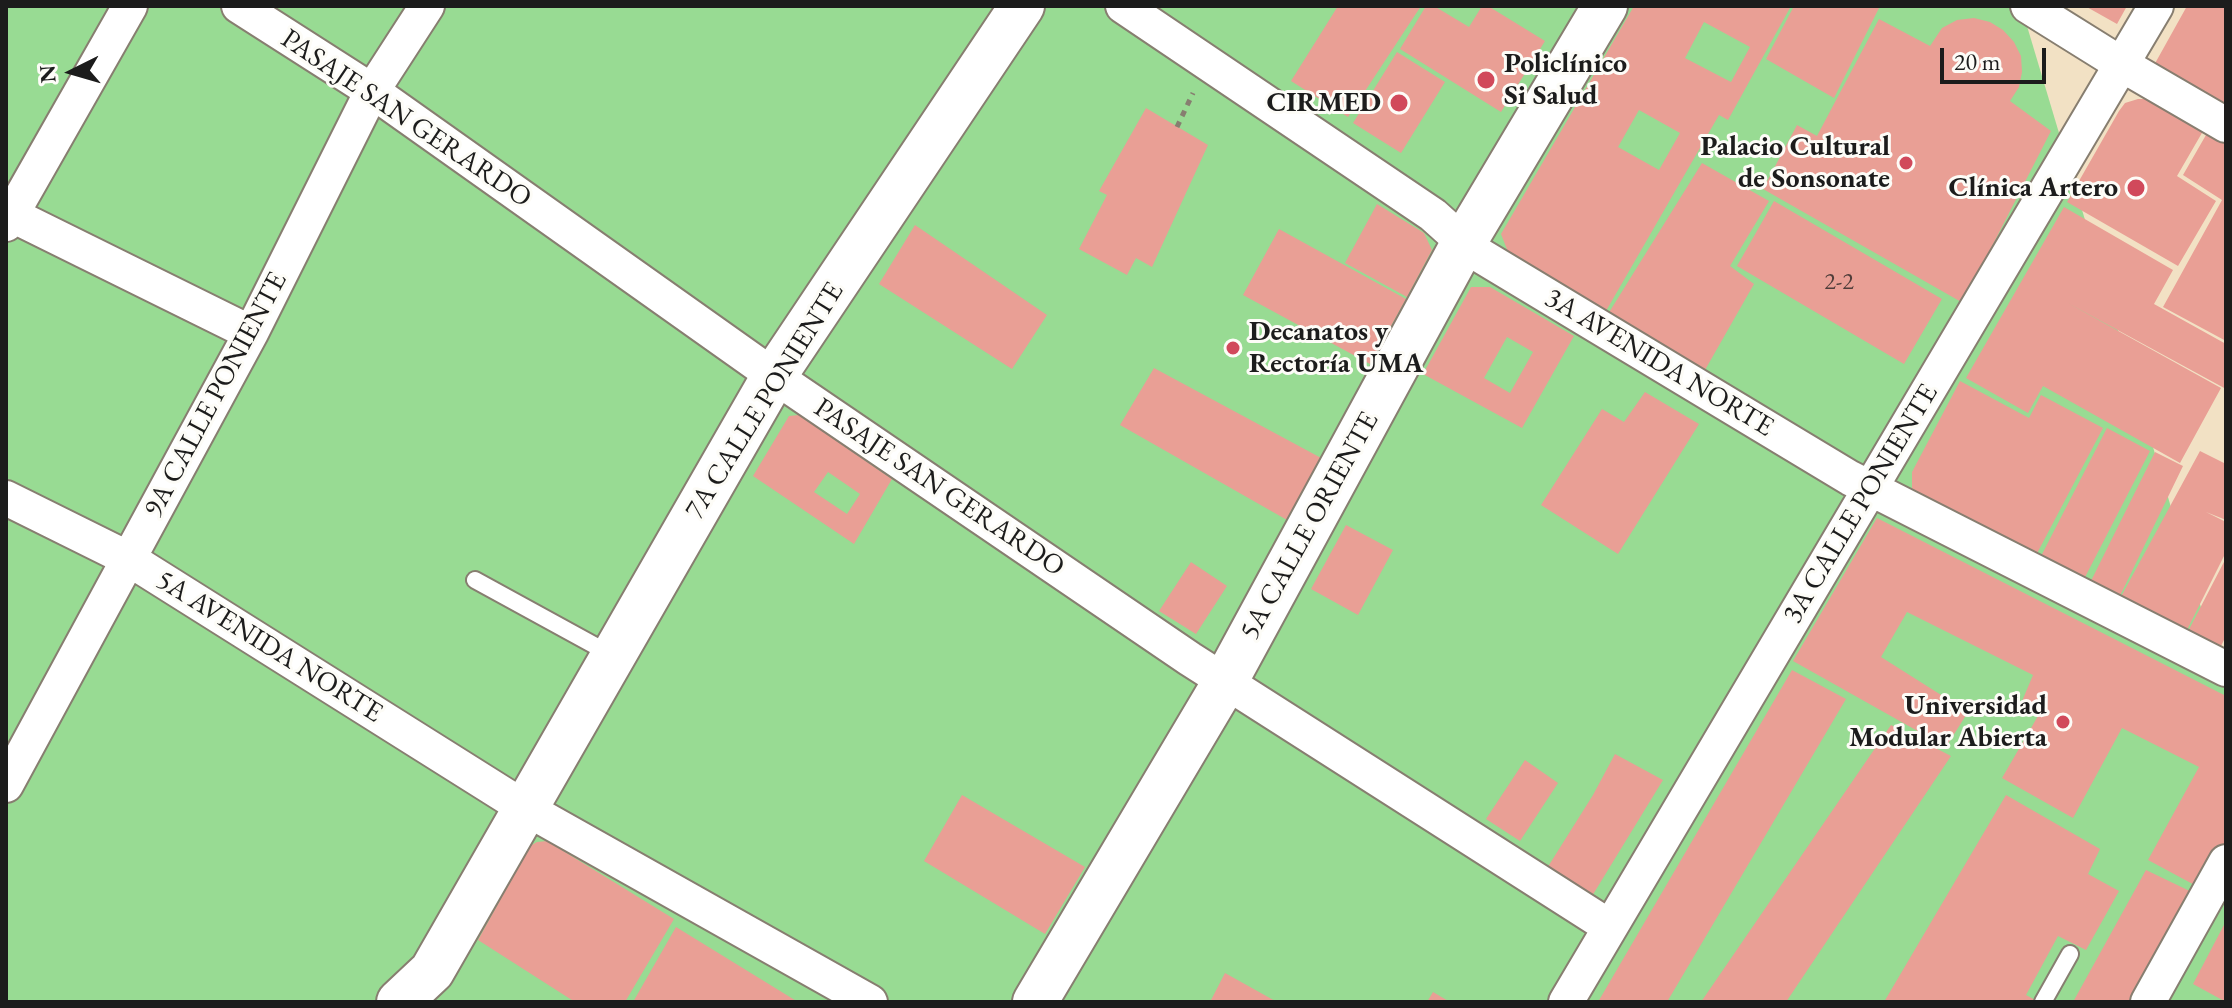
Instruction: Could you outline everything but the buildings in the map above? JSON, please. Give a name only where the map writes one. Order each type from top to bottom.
[{"type":"main road","name":"7A CALLE PONIENTE","points":[[399,1002],[432,971],[774,376],[1022,6]]},
{"type":"main road","name":"5A CALLE ORIENTE","points":[[1035,1002],[1225,682],[1463,244],[1605,6]]},
{"type":"street","points":[[130,6],[8,217],[251,333]]},
{"type":"street","name":"PASAJE SAN GERARDO","points":[[239,6],[372,91],[774,376],[1225,682],[1610,927]]},
{"type":"street","name":"9A CALLE PONIENTE","points":[[6,785],[251,333],[372,91],[427,6]]},
{"type":"street","name":"3A AVENIDA NORTE","points":[[1123,6],[1433,215],[1463,244],[1838,471],[2226,669]]},
{"type":"street","points":[[2028,6],[2226,125]]},
{"type":"street","name":"3A CALLE PONIENTE","points":[[1566,1002],[2156,6]]},
{"type":"street","name":"5A AVENIDA NORTE","points":[[6,498],[129,559],[525,808],[870,1002]]},
{"type":"street","points":[[2148,1002],[2226,862]]},
{"type":"lane","points":[[475,580],[614,655]]},
{"type":"lane","points":[[2043,1002],[2070,954]]},
{"type":"green space","points":[[6,6],[2021,6],[2226,691],[2226,1002],[6,1002]]},
{"type":"place","name":"Policlínico Si Salud","points":[[1486,80]]},
{"type":"place","name":"CIRMED","points":[[1399,103]]},
{"type":"place","name":"Palacio Cultural de Sonsonate","points":[[1906,163]]},
{"type":"place","name":"Clínica Artero","points":[[2136,188]]},
{"type":"place","name":"Decanatos y Rectoría UMA","points":[[1233,348]]},
{"type":"place","name":"Universidad Modular Abierta","points":[[2063,722]]}]
